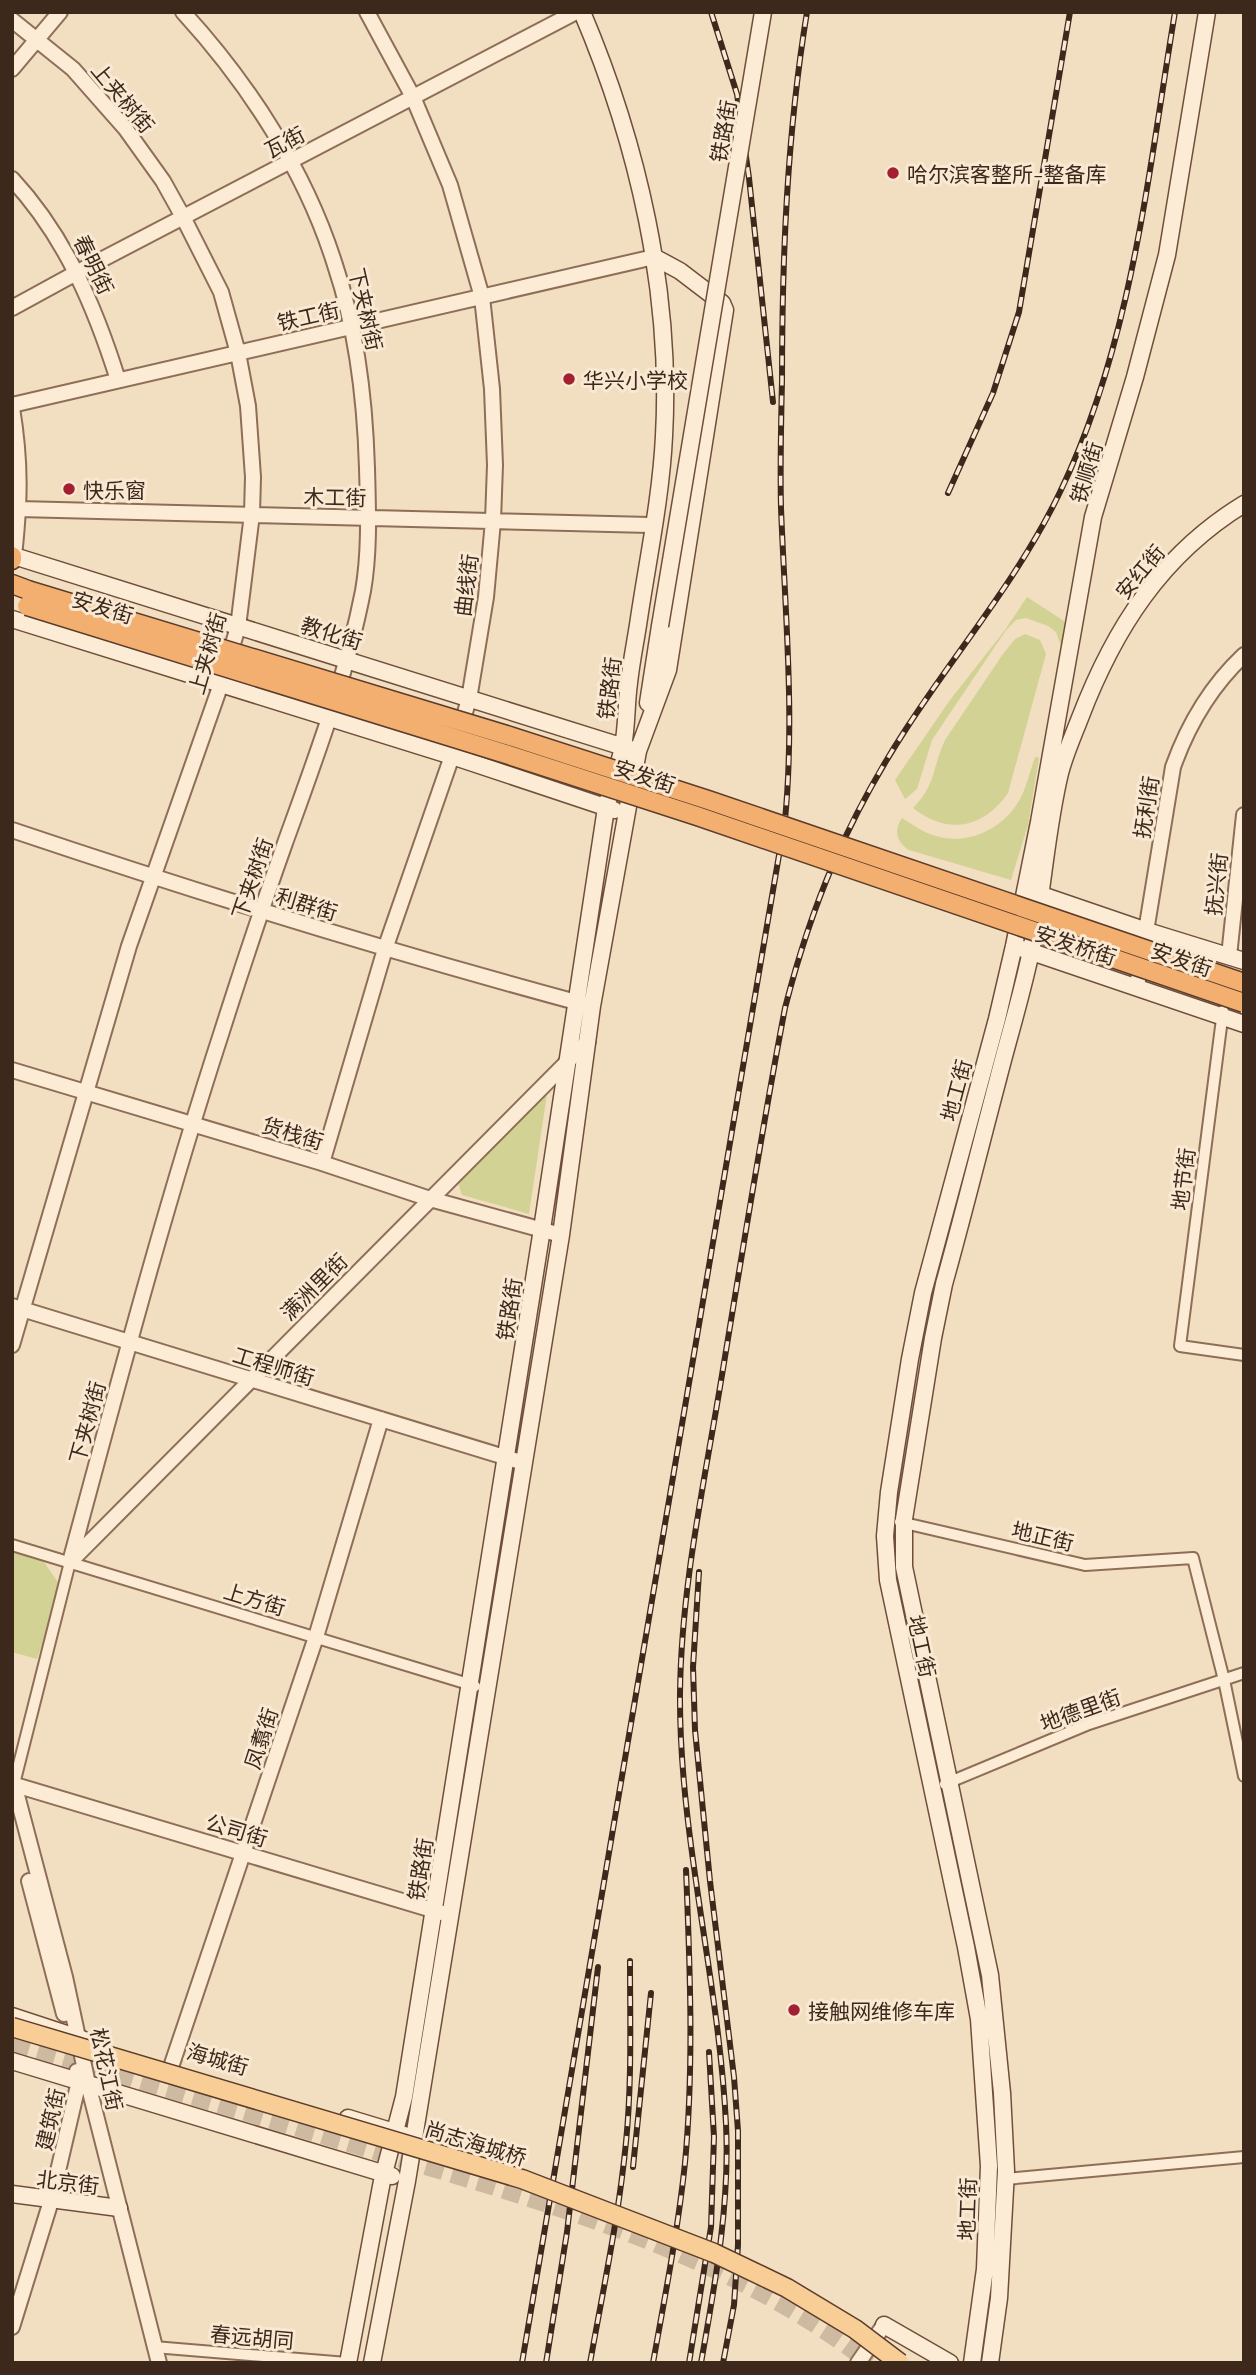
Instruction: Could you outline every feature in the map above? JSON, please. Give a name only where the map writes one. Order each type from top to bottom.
[{"type":"highway","name":"安发街","points":[[20,595],[578,758],[721,804],[1244,983]]},
{"type":"highway","name":"安发街","points":[[20,595],[684,812],[1244,1003]]},
{"type":"main road","name":"铁路街","points":[[348,2363],[384,2174],[404,2097],[487,1690],[561,1235],[592,1006],[626,814],[630,749],[629,683],[660,484],[664,436],[662,337],[654,257],[627,142],[596,46],[582,12]]},
{"type":"main road","points":[[630,749],[646,716],[655,625],[707,283],[755,12]]},
{"type":"main road","name":"铁路街","points":[[655,625],[763,12]]},
{"type":"main road","name":"铁顺街","points":[[1014,946],[1039,822],[1093,517],[1135,377],[1167,255],[1207,12]]},
{"type":"main road","name":"铁路街","points":[[372,2363],[407,2180],[470,1684],[606,808],[630,749],[668,670],[725,310],[722,303],[680,271],[654,257]]},
{"type":"main road","name":"安红街","points":[[1041,895],[1050,823],[1061,770],[1093,686],[1125,622],[1159,575],[1200,535],[1244,504]]},
{"type":"main road","name":"教化街","points":[[13,558],[630,749]]},
{"type":"main road","points":[[12,619],[452,756],[626,814]]},
{"type":"main road","name":"安发桥街","points":[[1025,889],[1236,959]]},
{"type":"main road","points":[[1031,952],[1041,895]]},
{"type":"main road","name":"安发桥街","points":[[1014,946],[1244,1024]]},
{"type":"main road","name":"地工街","points":[[972,2363],[985,2269],[989,2166],[979,2019],[888,1580],[885,1556],[886,1518],[910,1359],[923,1293],[1014,946]]},
{"type":"main road","name":"地工街","points":[[990,2363],[999,2298],[1006,2179],[1002,2092],[990,1975],[905,1577],[903,1522],[944,1284],[1031,952]]},
{"type":"main road","name":"海城街","points":[[12,2016],[171,2067],[413,2137]]},
{"type":"main road","name":"尚志海城桥","points":[[12,2027],[522,2179],[714,2253],[787,2288],[855,2329],[900,2363]]},
{"type":"main road","points":[[12,2061],[407,2180]]},
{"type":"main road","name":"北京街","points":[[12,2194],[119,2208]]},
{"type":"main road","points":[[884,2325],[950,2363]]},
{"type":"street","points":[[12,69],[60,12]]},
{"type":"street","name":"下夹树街","points":[[13,1784],[69,1562],[192,1124],[261,911],[330,718],[348,660],[364,585],[368,517],[366,435],[352,327],[336,267],[322,227],[290,161],[260,110],[217,49],[183,12]]},
{"type":"street","name":"曲线街","points":[[322,1163],[385,949],[469,699],[486,597],[493,521],[495,465],[492,389],[482,297],[450,185],[413,97],[367,12]]},
{"type":"street","name":"瓦街","points":[[12,308],[76,272],[576,12]]},
{"type":"street","name":"上夹树街","points":[[12,20],[73,69],[125,128],[163,181],[183,217],[220,292],[238,353],[248,406],[253,477],[252,514],[238,626],[129,946],[87,1093],[18,1308],[12,1345]]},
{"type":"street","name":"春明街","points":[[12,179],[33,201],[55,232],[94,310],[118,380]]},
{"type":"street","name":"铁工街","points":[[12,406],[654,257]]},
{"type":"street","points":[[12,406],[20,469],[19,509],[13,558]]},
{"type":"street","name":"木工街","points":[[19,509],[650,525]]},
{"type":"street","name":"抚利街","points":[[1137,986],[1173,767],[1180,746],[1209,695],[1244,655]]},
{"type":"street","name":"抚兴街","points":[[1236,959],[1244,816]]},
{"type":"street","name":"利群街","points":[[12,830],[385,949],[592,1006]]},
{"type":"street","name":"地节街","points":[[1236,959],[1222,1016],[1180,1346],[1244,1355]]},
{"type":"street","name":"满洲里街","points":[[69,1562],[588,1041]]},
{"type":"street","name":"货栈街","points":[[12,1070],[322,1163],[430,1199],[561,1235]]},
{"type":"street","name":"工程师街","points":[[18,1308],[524,1463]]},
{"type":"street","name":"凤翥街","points":[[171,2067],[316,1637],[381,1419]]},
{"type":"street","name":"地正街","points":[[886,1518],[1085,1565],[1193,1558],[1224,1680]]},
{"type":"street","name":"上方街","points":[[12,1545],[487,1690]]},
{"type":"street","name":"地德里街","points":[[933,1788],[1089,1724],[1244,1673]]},
{"type":"street","points":[[1224,1680],[1244,1776]]},
{"type":"street","name":"公司街","points":[[13,1784],[441,1913]]},
{"type":"street","name":"松花江街","points":[[13,1784],[84,2083],[159,2363]]},
{"type":"street","name":"松花江街","points":[[12,1816],[75,2037]]},
{"type":"street","name":"建筑街","points":[[12,2327],[84,2083]]},
{"type":"street","points":[[1006,2179],[1244,2157]]},
{"type":"street","points":[[858,2363],[884,2325]]},
{"type":"street","name":"春远胡同","points":[[155,2347],[348,2363]]},
{"type":"green space","points":[[1027,597],[1067,623],[1061,646],[1056,632],[1048,626],[1026,618],[1016,620],[1006,630],[932,740],[917,789],[905,799],[895,780],[950,700],[1005,630]]},
{"type":"green space","points":[[1025,634],[1040,640],[1046,654],[1008,793],[998,805],[976,821],[951,825],[926,817],[913,808],[930,784],[945,740],[1003,654],[1015,639]]},
{"type":"green space","points":[[1035,757],[1039,758],[1028,825],[1011,880],[909,850],[899,840],[897,832],[902,818],[927,833],[948,838],[973,836],[995,826],[1020,799]]},
{"type":"green space","points":[[548,1087],[529,1214],[462,1195],[456,1177]]},
{"type":"green space","points":[[12,1549],[44,1562],[59,1584],[59,1596],[37,1659],[12,1652]]},
{"type":"tunnel","points":[[12,2043],[509,2191],[636,2236],[699,2262],[759,2292],[816,2325],[870,2363]]},
{"type":"railway","points":[[711,12],[737,94],[749,178],[773,402]]},
{"type":"railway","points":[[522,2363],[785,820],[789,703],[781,492],[783,288],[790,150],[807,12]]},
{"type":"railway","points":[[948,493],[993,393],[1019,312],[1070,12]]},
{"type":"railway","points":[[701,2363],[724,2214],[727,2154],[716,2016],[692,1855],[681,1748],[681,1655],[694,1540],[785,1008],[820,898],[866,796],[906,729],[1026,554],[1060,492],[1085,435],[1105,377],[1134,257],[1175,12]]},
{"type":"railway","points":[[699,1572],[693,1667],[695,1730],[738,2131],[738,2245],[734,2305],[723,2363]]},
{"type":"railway","points":[[653,2363],[679,2213],[688,2127],[690,2017],[686,1870]]},
{"type":"railway","points":[[590,2363],[615,2225],[626,2142],[630,2074],[630,1961]]},
{"type":"railway","points":[[546,2363],[567,2232],[598,1967]]},
{"type":"railway","points":[[633,2167],[651,1993]]},
{"type":"railway","points":[[689,2363],[711,2227],[714,2137],[709,2052]]},
{"type":"place","name":"哈尔滨客整所-整备库","points":[[893,173]]},
{"type":"place","name":"华兴小学校","points":[[569,379]]},
{"type":"place","name":"快乐窗","points":[[69,489]]},
{"type":"place","name":"接触网维修车库","points":[[794,2010]]}]
